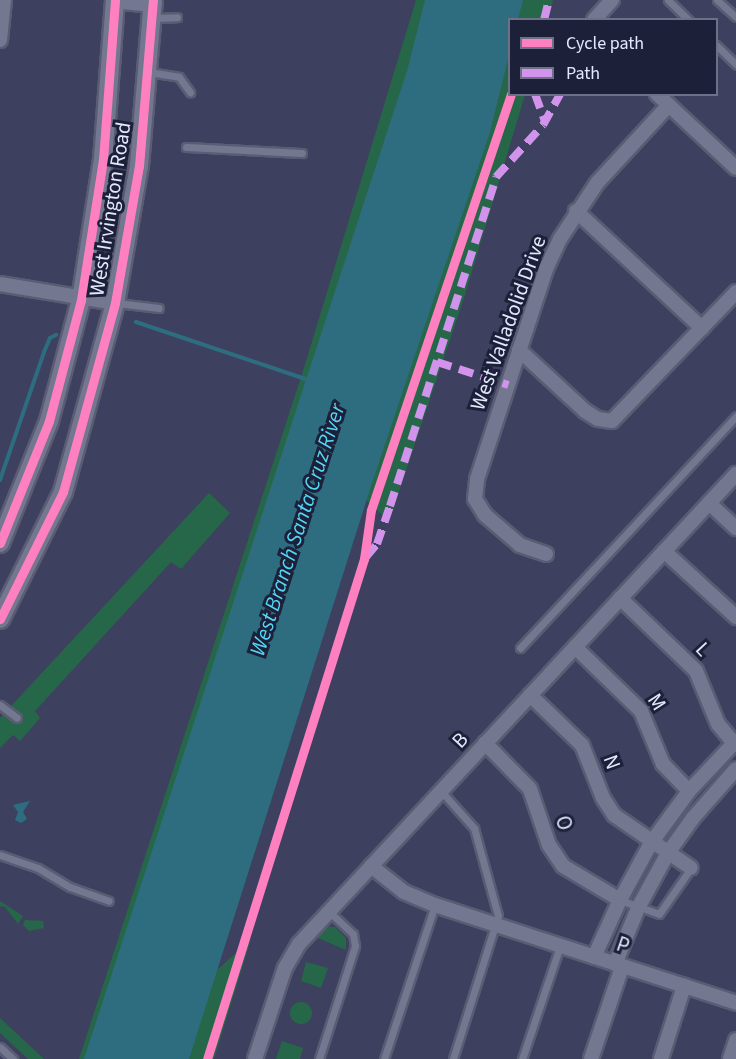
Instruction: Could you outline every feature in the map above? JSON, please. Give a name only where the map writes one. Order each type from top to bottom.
[{"type":"main road","name":"West Irvington Road","points":[[0,543],[49,421],[81,300],[103,160],[115,0]]},
{"type":"main road","points":[[123,0],[152,7]]},
{"type":"main road","name":"West Irvington Road","points":[[0,619],[63,492],[115,303],[139,166],[152,7]]},
{"type":"street","points":[[0,40],[4,0]]},
{"type":"street","points":[[596,18],[612,0]]},
{"type":"street","points":[[659,96],[736,168]]},
{"type":"street","name":"West Valladolid Drive","points":[[546,554],[511,539],[471,500],[546,269],[576,211],[607,171],[669,105]]},
{"type":"street","points":[[576,211],[702,328]]},
{"type":"street","points":[[0,284],[81,300],[115,303]]},
{"type":"street","points":[[519,350],[585,411],[608,425],[623,413],[736,292]]},
{"type":"street","name":"B","points":[[255,1059],[289,960],[328,911],[736,474]]},
{"type":"street","points":[[709,503],[736,528]]},
{"type":"street","points":[[664,551],[736,617]]},
{"type":"street","name":"L","points":[[620,598],[696,671],[718,724],[735,742]]},
{"type":"street","name":"M","points":[[575,646],[641,711],[663,764],[689,791]]},
{"type":"street","name":"N","points":[[530,695],[582,745],[603,798],[614,815],[651,843],[691,868]]},
{"type":"street","points":[[594,957],[620,900],[651,843],[689,791],[735,742]]},
{"type":"street","name":"O","points":[[485,743],[530,789],[558,860],[577,878],[620,900]]},
{"type":"street","points":[[591,1059],[618,966],[638,908],[668,853],[693,818],[736,769]]},
{"type":"street","name":"P","points":[[371,866],[404,892],[435,905],[736,1003]]},
{"type":"street","points":[[660,1059],[684,986]]},
{"type":"street","points":[[730,1059],[736,1040]]},
{"type":"lane","points":[[668,0],[687,18]]},
{"type":"lane","points":[[717,0],[736,17]]},
{"type":"lane","points":[[152,7],[177,17]]},
{"type":"lane","points":[[718,46],[736,64]]},
{"type":"lane","points":[[147,71],[179,77],[190,92]]},
{"type":"lane","points":[[186,147],[302,153]]},
{"type":"lane","points":[[115,303],[159,308]]},
{"type":"lane","points":[[520,648],[736,416]]},
{"type":"lane","points":[[0,705],[17,718]]},
{"type":"lane","points":[[441,791],[474,828],[496,896],[498,925],[453,1059]]},
{"type":"lane","points":[[0,855],[38,868],[70,887],[109,901]]},
{"type":"lane","points":[[620,900],[660,914],[691,868]]},
{"type":"lane","points":[[384,1059],[435,905]]},
{"type":"lane","points":[[319,1059],[355,946],[353,934],[328,911]]},
{"type":"lane","points":[[522,1059],[560,946]]},
{"type":"lane","points":[[0,1047],[13,1059]]},
{"type":"green space","name":"West Branch Santa Cruz River","points":[[416,0],[553,0],[548,18],[508,18],[508,96],[525,96],[464,298],[389,521],[366,500],[217,970],[251,939],[214,1059],[79,1059],[303,371]]},
{"type":"green space","points":[[209,493],[230,513],[181,569],[171,562],[35,711],[40,718],[20,741],[13,735],[0,748],[0,718]]},
{"type":"green space","points":[[0,901],[23,916],[18,924],[5,907],[0,906]]},
{"type":"green space","points":[[25,920],[43,921],[44,928],[29,931],[23,925]]},
{"type":"green space","points":[[325,926],[335,927],[346,938],[346,950],[313,936]]},
{"type":"green space","points":[[306,962],[328,968],[321,988],[301,981]]},
{"type":"green space","points":[[301,1002],[309,1005],[312,1013],[309,1021],[301,1024],[293,1021],[290,1013],[293,1005]]},
{"type":"green space","points":[[0,1018],[44,1059],[28,1059],[0,1033]]},
{"type":"green space","points":[[282,1041],[303,1048],[300,1059],[276,1059]]},
{"type":"water","name":"West Branch Santa Cruz River","points":[[425,0],[523,0],[518,18],[508,18],[508,59],[490,132],[372,483],[189,1059],[84,1059],[407,71]]},
{"type":"water","points":[[30,801],[23,812],[27,819],[21,823],[15,820],[18,812],[13,805]]},
{"type":"waterway","points":[[136,322],[311,381]]},
{"type":"waterway","points":[[0,480],[44,352],[50,338],[56,335]]},
{"type":"marked path","points":[[544,18],[549,0]]},
{"type":"marked path","points":[[536,96],[545,121]]},
{"type":"marked path","points":[[366,557],[377,544],[496,177],[543,125],[559,96]]},
{"type":"marked path","points":[[437,362],[508,385]]},
{"type":"cycle path","points":[[0,543],[49,421],[81,300],[103,160],[115,0]]},
{"type":"cycle path","points":[[0,619],[63,492],[115,303],[139,166],[153,0]]},
{"type":"cycle path","points":[[207,1059],[364,559],[371,510],[510,96]]}]
